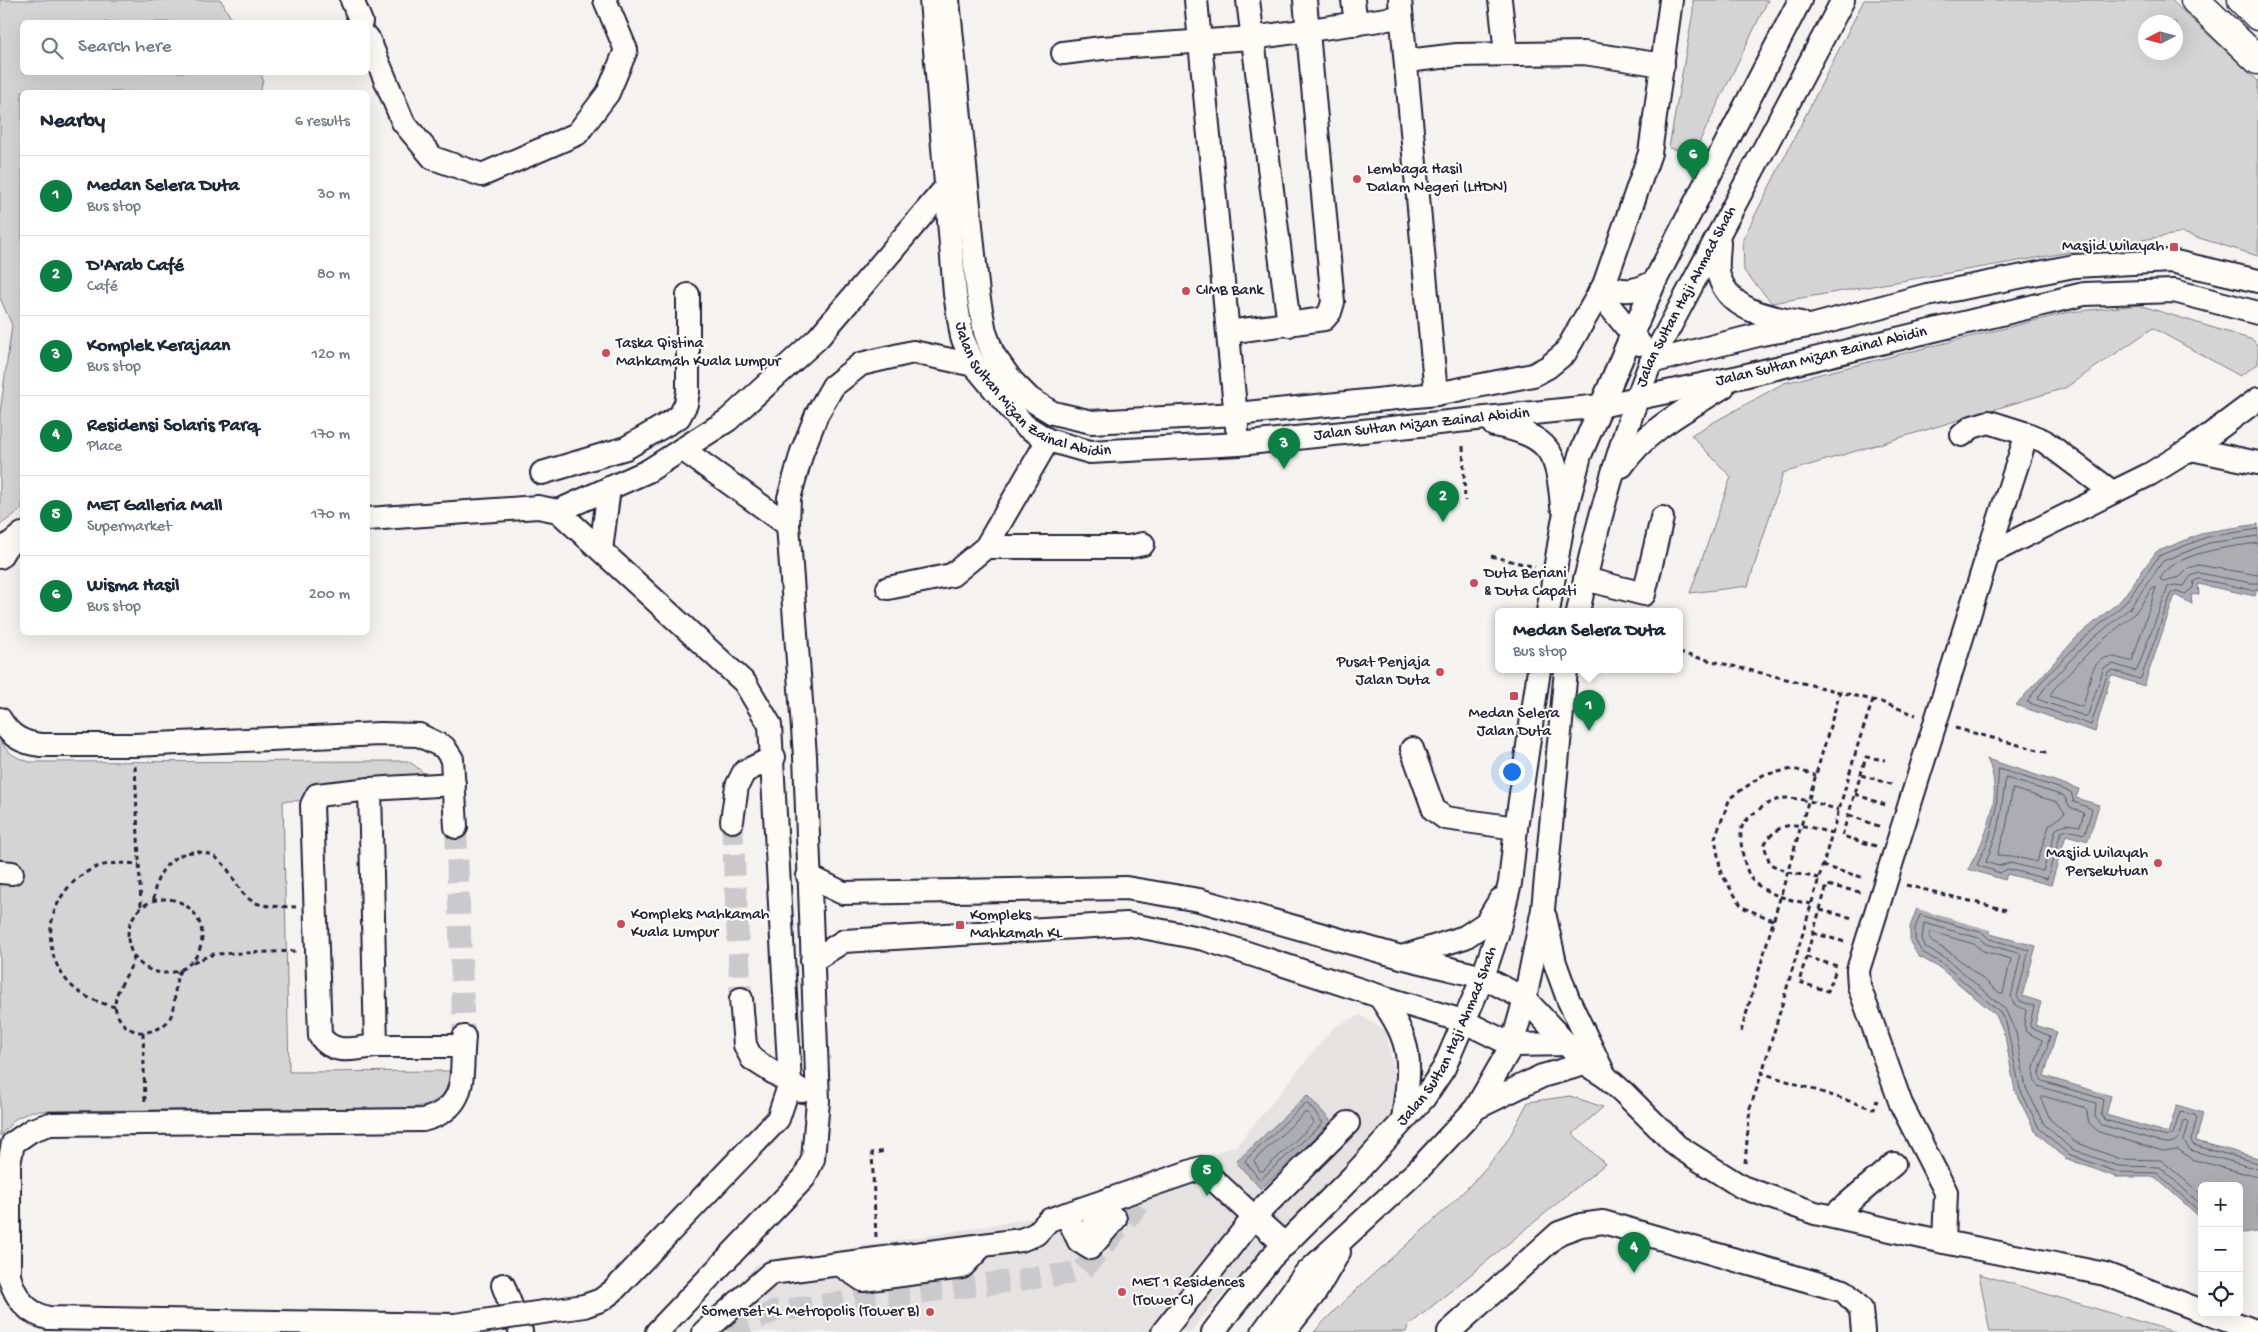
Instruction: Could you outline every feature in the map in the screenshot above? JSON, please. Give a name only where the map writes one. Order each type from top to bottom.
[{"type":"main road","points":[[2195,0],[2258,60]]},
{"type":"main road","points":[[2242,0],[2258,16]]},
{"type":"street","points":[[352,0],[360,20]]},
{"type":"street","points":[[370,43],[402,122],[433,158],[482,175],[577,134],[608,93],[626,50],[604,0]]},
{"type":"street","name":"Jalan Sultan Mizan Zainal Abidin","points":[[930,0],[955,294],[962,337],[974,365],[1024,425],[1048,440],[1090,452],[1238,444],[1472,421],[1600,406],[1739,377],[2084,294],[2174,291],[2258,313]]},
{"type":"street","name":"Jalan Sultan Mizan Zainal Abidin","points":[[948,0],[978,294],[985,332],[993,354],[1012,381],[1030,399],[1053,413],[1092,422],[1236,414],[1436,394],[1533,375],[1548,367],[1565,353],[1602,289],[1650,153],[1671,0]]},
{"type":"street","points":[[1196,0],[1238,444]]},
{"type":"street","points":[[1248,0],[1289,325]]},
{"type":"street","points":[[1228,332],[1289,325],[1324,318],[1330,312],[1333,302],[1305,0]]},
{"type":"street","points":[[1353,0],[1356,24]]},
{"type":"street","points":[[1500,0],[1506,53]]},
{"type":"street","name":"Jalan Sultan Haji Ahmad Shah","points":[[1549,608],[1563,522],[1580,455],[1600,406],[1655,281],[1800,0]]},
{"type":"street","name":"Jalan Sultan Haji Ahmad Shah","points":[[1579,608],[1611,482],[1636,400],[1651,362],[1843,0]]},
{"type":"street","points":[[1063,54],[1102,48],[1200,43],[1252,38],[1356,24],[1401,8],[1436,394]]},
{"type":"street","points":[[1407,61],[1457,55],[1584,53],[1663,65]]},
{"type":"street","points":[[558,511],[648,471],[728,420],[818,338],[946,186]]},
{"type":"street","points":[[1718,238],[1719,276],[1732,298],[1741,307],[1785,320],[1815,325]]},
{"type":"street","name":"Jalan Sultan Mizan Zainal Abidin","points":[[1651,362],[1762,334],[1815,325],[1927,295],[2074,266],[2171,261],[2258,281]]},
{"type":"street","points":[[1602,289],[1630,291],[1642,288],[1655,281]]},
{"type":"street","points":[[1602,289],[1651,362]]},
{"type":"street","points":[[542,473],[626,448],[679,417],[686,404],[688,391],[688,295]]},
{"type":"street","points":[[657,1332],[804,1178],[813,1158],[818,1101],[804,756],[788,525],[789,498],[802,452],[817,414],[833,386],[861,364],[913,352],[974,365]]},
{"type":"street","points":[[1611,482],[1639,442],[1681,412],[1739,377]]},
{"type":"street","points":[[1988,554],[2150,474],[2192,449],[2258,399]]},
{"type":"street","points":[[1472,421],[1522,431],[1540,440],[1551,456],[1558,472],[1563,522]]},
{"type":"street","points":[[1962,435],[1972,427],[1989,422],[2027,434],[2044,441],[2112,492]]},
{"type":"street","points":[[1944,1242],[1946,1192],[1901,1104],[1859,986],[1858,970],[1861,955],[2027,434]]},
{"type":"street","points":[[888,588],[952,575],[986,547],[1048,440]]},
{"type":"street","points":[[682,449],[788,525]]},
{"type":"street","points":[[2192,449],[2258,464]]},
{"type":"street","points":[[601,550],[609,488]]},
{"type":"street","points":[[370,519],[538,507],[558,511],[745,683],[770,725],[774,757],[790,1083],[778,1119],[613,1291],[601,1300],[584,1306],[455,1325],[48,1318],[37,1315],[20,1302],[13,1290],[9,1276],[9,1164],[14,1144],[32,1130],[50,1124],[423,1120],[443,1112],[459,1094],[462,1082],[464,1042],[340,1049],[326,1045],[320,1036],[315,950],[312,806],[316,795],[370,789],[454,784]]},
{"type":"street","points":[[1585,579],[1644,594],[1662,518]]},
{"type":"street","points":[[0,557],[6,547],[20,536]]},
{"type":"street","points":[[986,547],[1129,547],[1143,544]]},
{"type":"street","name":"Jalan Sultan Haji Ahmad Shah","points":[[1213,1332],[1270,1258],[1352,1178],[1403,1119],[1424,1098],[1444,1068],[1482,977],[1497,935],[1510,883],[1539,673]]},
{"type":"street","points":[[1263,1332],[1304,1276],[1419,1169],[1476,1108],[1512,1045],[1525,999],[1543,909],[1566,673]]},
{"type":"street","points":[[0,719],[12,736],[26,743],[134,745],[380,734],[419,736],[444,747],[452,759],[456,827]]},
{"type":"street","points":[[1412,748],[1434,810],[1445,818],[1516,828]]},
{"type":"street","points":[[732,821],[738,786],[744,772],[774,757]]},
{"type":"street","points":[[370,789],[376,1046]]},
{"type":"street","points":[[808,876],[843,893],[1126,888],[1198,900],[1401,957],[1482,977],[1525,999],[1585,1064],[1606,1077],[1677,1146],[1742,1187],[1815,1213],[1944,1242],[2105,1274],[2198,1309]]},
{"type":"street","points":[[1401,957],[1465,937],[1486,923],[1510,883]]},
{"type":"street","points":[[1543,909],[1555,963],[1568,999],[1606,1077]]},
{"type":"street","points":[[812,961],[844,941],[1127,924],[1204,939],[1379,996],[1463,1021],[1512,1045],[1567,1044]]},
{"type":"street","points":[[1379,996],[1399,1023],[1407,1045],[1410,1074],[1403,1119]]},
{"type":"street","points":[[741,999],[746,1045],[752,1059],[818,1101]]},
{"type":"street","points":[[1476,1108],[1542,1076],[1585,1064]]},
{"type":"street","points":[[1162,1332],[1254,1216],[1348,1123]]},
{"type":"street","points":[[1833,1216],[1894,1164]]},
{"type":"street","points":[[704,1332],[771,1273],[1020,1240],[1036,1234],[1049,1220],[1201,1168],[1285,1245]]},
{"type":"street","points":[[1139,1204],[1171,1178]]},
{"type":"street","points":[[1066,1214],[1079,1241]]},
{"type":"street","points":[[1449,1332],[1559,1233],[1581,1225],[1603,1222],[1844,1291],[1861,1309],[1863,1332]]},
{"type":"street","points":[[1284,1332],[1315,1293],[1351,1232]]},
{"type":"street","points":[[839,1264],[863,1280],[962,1267],[983,1245]]},
{"type":"street","points":[[504,1285],[521,1332]]},
{"type":"street","points":[[2218,1317],[2258,1332]]},
{"type":"path","points":[[1463,446],[1466,501]]},
{"type":"path","points":[[1492,556],[1538,568]]},
{"type":"path","points":[[1683,654],[1873,700],[1935,722],[2048,754]]},
{"type":"path","points":[[1741,1032],[1840,692]]},
{"type":"path","points":[[1742,1187],[1750,1108],[1873,700]]},
{"type":"path","points":[[134,745],[141,908]]},
{"type":"path","points":[[1876,846],[1842,836],[1866,757],[1885,760]]},
{"type":"path","points":[[1773,920],[1742,907],[1721,873],[1715,838],[1730,798],[1763,775],[1793,769],[1816,775]]},
{"type":"path","points":[[1861,775],[1894,786]]},
{"type":"path","points":[[1855,794],[1888,807]]},
{"type":"path","points":[[1811,904],[1780,897],[1753,881],[1742,856],[1742,827],[1758,809],[1784,798],[1808,801],[1839,810]]},
{"type":"path","points":[[1849,814],[1882,827]]},
{"type":"path","points":[[1819,878],[1787,872],[1770,864],[1764,845],[1772,832],[1791,823],[1832,833]]},
{"type":"path","points":[[154,900],[156,880],[163,867],[174,858],[186,853],[202,852],[223,862],[246,896],[255,903],[314,908]]},
{"type":"path","points":[[114,1007],[83,994],[68,981],[60,970],[51,944],[52,918],[64,892],[87,872],[109,864],[139,864]]},
{"type":"path","points":[[1822,866],[1885,884],[1910,885],[2006,910]]},
{"type":"path","points":[[1835,972],[1828,992],[1799,982],[1827,884],[1862,892]]},
{"type":"path","points":[[182,969],[175,987],[171,1016],[161,1027],[143,1032],[125,1025],[118,1018],[114,1007],[118,988],[131,970],[134,957],[128,936],[130,923],[141,908],[154,900],[171,899],[180,902],[197,917],[202,936],[200,948],[188,965]]},
{"type":"path","points":[[1820,910],[1853,918]]},
{"type":"path","points":[[1813,933],[1845,943]]},
{"type":"path","points":[[134,957],[143,966],[157,972],[168,973],[182,969],[196,960],[214,954],[315,950]]},
{"type":"path","points":[[1806,957],[1837,966]]},
{"type":"path","points":[[143,1032],[146,1123]]},
{"type":"path","points":[[1762,1073],[1874,1110],[1879,1094]]},
{"type":"path","points":[[877,1259],[872,1153],[886,1151]]},
{"type":"shaded area","points":[[0,0],[221,0],[232,20],[20,20],[20,75],[261,75],[263,79],[260,90],[20,90],[20,510],[0,525],[0,413],[12,325],[0,298]]},
{"type":"shaded area","points":[[1693,0],[1768,0],[1694,153],[1669,148],[1693,12]]},
{"type":"shaded area","points":[[1864,0],[2171,0],[2258,81],[2258,256],[2183,233],[1772,303],[1744,271],[1743,239]]},
{"type":"shaded area","points":[[2139,305],[2253,340],[2258,347],[2258,364],[2240,376],[2153,328],[2065,388],[1783,473],[1748,586],[1690,593],[1731,477],[1691,435],[1784,383],[2070,312]]},
{"type":"shaded area","points":[[0,740],[12,754],[30,762],[408,761],[418,768],[430,780],[439,796],[406,799],[283,801],[289,1072],[451,1071],[447,1088],[443,1094],[438,1099],[425,1105],[408,1108],[32,1111],[15,1119],[0,1136]]},
{"type":"shaded area","points":[[1360,1015],[1386,1031],[1394,1071],[1393,1117],[1201,1318],[1192,1332],[691,1332],[757,1264],[1039,1217],[1237,1145],[1334,1027]]},
{"type":"shaded area","points":[[1570,1096],[1603,1107],[1573,1134],[1605,1164],[1408,1326],[1406,1332],[1314,1332],[1360,1286],[1432,1222],[1478,1177],[1511,1134],[1528,1102]]},
{"type":"shaded area","points":[[1979,1274],[2175,1332],[1990,1332]]},
{"type":"water","points":[[2258,524],[2258,586],[2255,596],[2198,584],[2199,594],[2191,595],[2192,604],[2175,595],[2144,686],[2111,675],[2095,732],[2016,705],[2076,638],[2121,600],[2156,552],[2206,532]]},
{"type":"water","points":[[1987,759],[2079,789],[2076,798],[2099,805],[2088,841],[2066,835],[2051,885],[2007,874],[2005,880],[1968,869],[1987,830],[1994,801],[1992,773]]},
{"type":"water","points":[[1917,908],[1990,929],[1990,934],[2036,946],[2022,996],[2041,1002],[2035,1025],[2057,1032],[2044,1076],[2111,1096],[2106,1115],[2168,1133],[2177,1105],[2203,1113],[2196,1141],[2258,1158],[2258,1232],[2243,1233],[2243,1182],[2198,1182],[2198,1215],[2155,1177],[2116,1177],[2065,1158],[2035,1131],[2015,1091],[2005,1036],[1996,1015],[1940,968],[1918,956],[1910,942],[1910,927]]},
{"type":"water","points":[[1307,1095],[1332,1122],[1261,1189],[1236,1162]]},
{"type":"pier","points":[[1916,906],[1991,927],[1993,931],[1914,908]]},
{"type":"tunnel","points":[[732,821],[741,999]]},
{"type":"tunnel","points":[[456,827],[464,1037]]},
{"type":"tunnel","points":[[728,1332],[775,1311],[1081,1272],[1139,1204]]},
{"type":"place","name":"Lembaga Hasil Dalam Negeri (LHDN)","points":[[1357,179]]},
{"type":"place","name":"Wisma Hasil","points":[[1693,180]]},
{"type":"place","name":"Masjid Wilayah","points":[[2174,247]]},
{"type":"place","name":"CIMB Bank","points":[[1186,291]]},
{"type":"place","name":"Taska Qistina Mahkamah Kuala Lumpur","points":[[606,353]]},
{"type":"place","name":"Komplek Kerajaan","points":[[1284,469]]},
{"type":"place","name":"D'Arab Café","points":[[1443,522]]},
{"type":"place","name":"Duta Beriani & Duta Capati","points":[[1474,583]]},
{"type":"place","name":"Pusat Penjaja Jalan Duta","points":[[1440,672]]},
{"type":"place","name":"Medan Selera Jalan Duta","points":[[1514,696]]},
{"type":"place","name":"Medan Selera Duta","points":[[1589,731]]},
{"type":"place","name":"Masjid Wilayah Persekutuan","points":[[2158,863]]},
{"type":"place","name":"Kompleks Mahkamah Kuala Lumpur","points":[[621,924]]},
{"type":"place","name":"Kompleks Mahkamah KL","points":[[960,925]]},
{"type":"place","name":"MET Galleria Mall","points":[[1207,1196]]},
{"type":"place","name":"Residensi Solaris Parq","points":[[1634,1273]]},
{"type":"place","name":"MET 1 Residences (Tower C)","points":[[1122,1292]]},
{"type":"place","name":"Somerset KL Metropolis (Tower B)","points":[[930,1312]]}]
